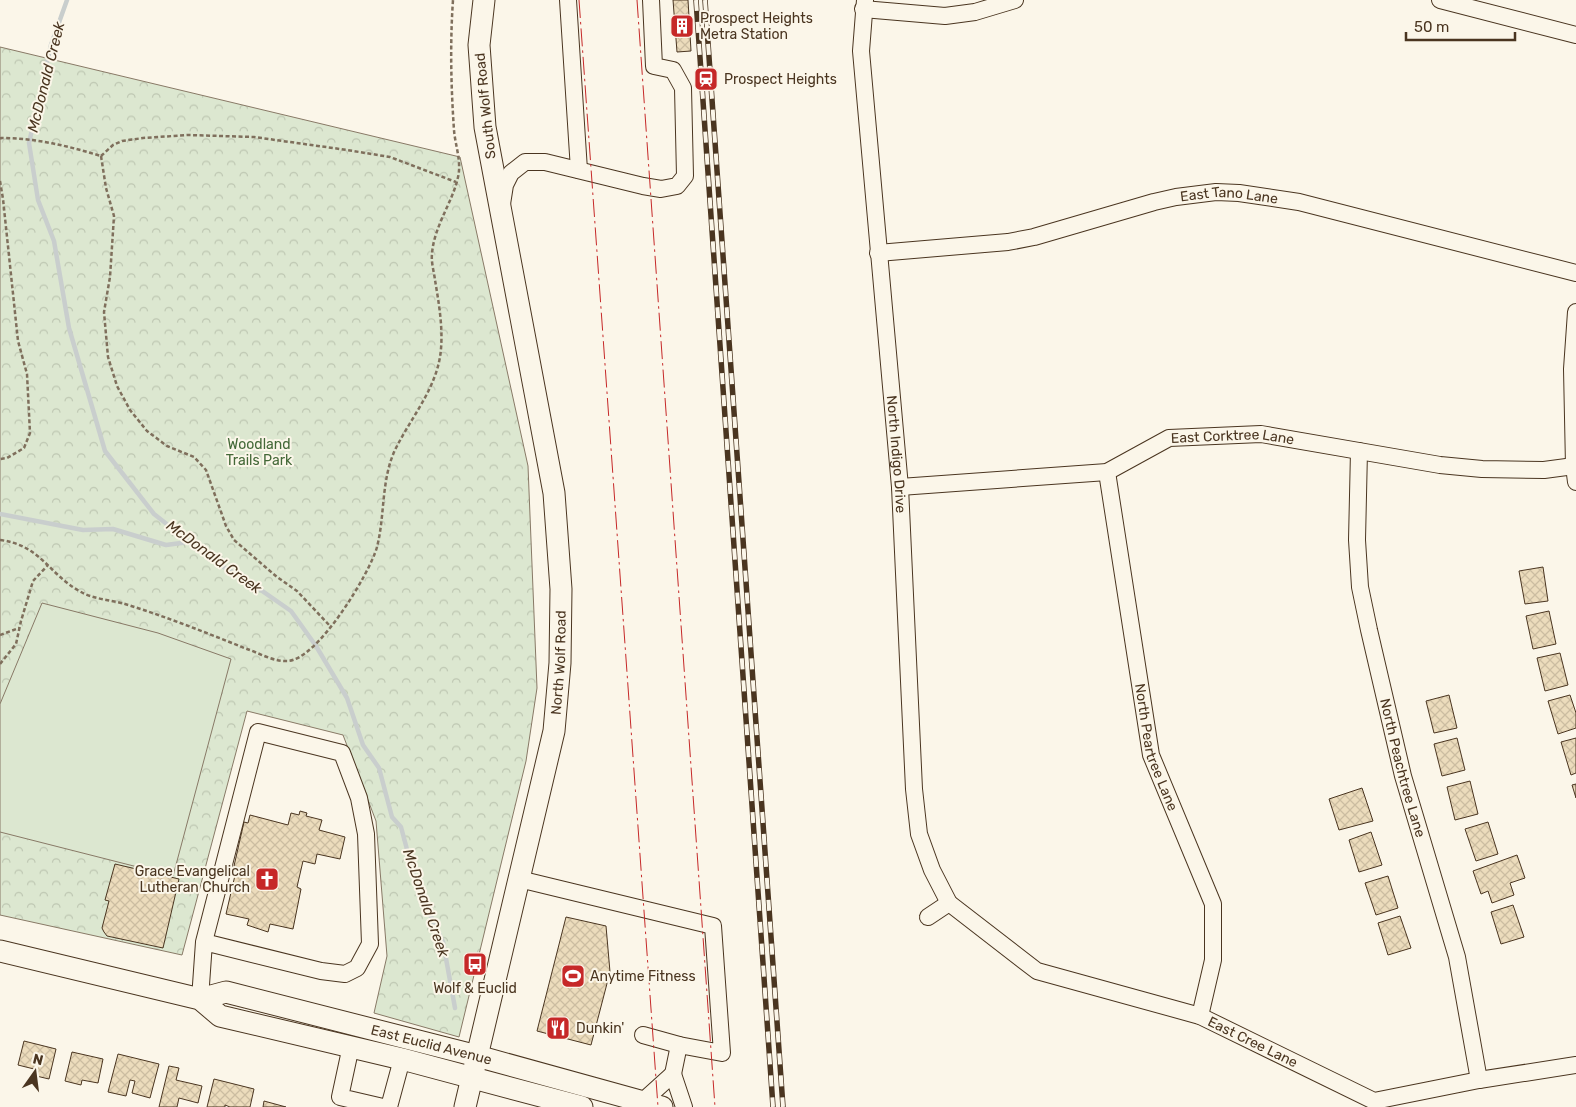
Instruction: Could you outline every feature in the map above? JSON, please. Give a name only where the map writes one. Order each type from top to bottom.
[{"type":"main road","name":"South Wolf Road","points":[[484,0],[478,45],[484,127],[500,212]]},
{"type":"main road","name":"North Wolf Road","points":[[465,1107],[554,731],[560,663],[561,588],[554,493],[500,212]]},
{"type":"main road","name":"East Euclid Avenue","points":[[0,952],[200,999],[220,1016],[472,1076],[582,1107]]},
{"type":"main road","name":"East Euclid Avenue","points":[[200,999],[226,992],[477,1056],[652,1105]]},
{"type":"street","points":[[568,0],[579,170]]},
{"type":"street","points":[[500,212],[505,185],[511,173],[525,162],[545,162],[661,189],[677,186],[685,176],[683,88],[673,70],[654,66],[651,0]]},
{"type":"street","points":[[864,5],[945,16],[975,12],[1015,0]]},
{"type":"street","points":[[1440,0],[1576,36]]},
{"type":"street","name":"North Indigo Drive","points":[[864,5],[861,51],[900,486],[914,789],[919,834],[932,870],[948,903]]},
{"type":"street","name":"East Tano Lane","points":[[878,253],[1034,238],[1162,200],[1192,195],[1223,193],[1262,195],[1299,202],[1576,273]]},
{"type":"street","points":[[1575,474],[1574,369],[1576,312]]},
{"type":"street","name":"East Corktree Lane","points":[[900,486],[1108,472],[1169,438],[1261,434],[1440,465],[1482,469],[1544,470],[1575,474]]},
{"type":"street","name":"North Peachtree Lane","points":[[1359,452],[1357,540],[1360,587],[1368,630],[1403,776],[1457,957],[1479,1080]]},
{"type":"street","name":"North Peartree Lane","points":[[1108,472],[1151,755],[1213,904],[1213,960],[1200,1016]]},
{"type":"street","points":[[200,999],[204,942],[258,732],[342,753],[359,798],[366,834],[370,944],[357,968],[345,974],[321,972],[204,942]]},
{"type":"street","points":[[518,879],[713,926],[722,1053],[679,1045],[643,1035]]},
{"type":"street","points":[[928,917],[948,903]]},
{"type":"street","name":"East Cree Lane","points":[[948,903],[1037,971],[1200,1016],[1373,1104],[1479,1080],[1576,1065]]},
{"type":"street","points":[[652,1105],[673,1074],[679,1045]]},
{"type":"street","points":[[351,1046],[339,1102],[383,1107]]},
{"type":"street","points":[[389,1107],[402,1059]]},
{"type":"street","points":[[673,1074],[684,1107]]},
{"type":"path","points":[[0,540],[27,548],[48,565],[66,584],[83,594],[123,604],[172,620],[271,658],[288,662],[305,653],[321,640],[354,593],[372,560],[377,546],[384,495],[394,451],[420,408],[436,372],[440,355],[441,331],[431,255],[438,226],[456,182],[459,169],[454,124],[451,30],[453,0]]},
{"type":"path","points":[[101,156],[113,145],[122,141],[143,138],[188,135],[254,137],[390,157],[456,182]]},
{"type":"path","points":[[0,139],[19,138],[42,141],[101,156]]},
{"type":"path","points":[[101,156],[106,188],[114,216],[110,277],[104,312],[108,357],[117,386],[130,410],[147,431],[167,446],[194,457],[206,470],[226,526],[234,540],[277,577],[297,591],[331,627]]},
{"type":"path","points":[[0,182],[18,341],[27,374],[30,433],[24,448],[7,458],[0,459]]},
{"type":"path","points":[[0,664],[16,644],[33,581],[48,565]]},
{"type":"path","points":[[0,635],[19,628]]},
{"type":"green space","name":"Woodland Trails Park","points":[[0,47],[460,157],[528,466],[537,688],[526,761],[459,1037],[374,1013],[387,956],[376,821],[343,735],[247,711],[182,955],[0,915]]},
{"type":"green space","points":[[42,603],[158,633],[231,659],[173,876],[0,832],[0,704]]},
{"type":"building","name":"Prospect Heights Metra Station","points":[[673,0],[688,0],[691,51],[677,52]]},
{"type":"building","points":[[1543,567],[1548,601],[1525,604],[1519,571]]},
{"type":"building","points":[[1549,611],[1556,644],[1533,649],[1526,616]]},
{"type":"building","points":[[1560,653],[1568,685],[1545,691],[1537,658]]},
{"type":"building","points":[[1449,695],[1457,728],[1434,733],[1426,701]]},
{"type":"building","points":[[1570,695],[1576,713],[1576,728],[1558,734],[1548,701]]},
{"type":"building","points":[[1457,738],[1465,770],[1442,776],[1434,744]]},
{"type":"building","points":[[1576,738],[1576,773],[1571,775],[1561,742]]},
{"type":"building","points":[[1470,781],[1478,814],[1455,820],[1447,787]]},
{"type":"building","points":[[1576,784],[1576,798],[1572,785]]},
{"type":"building","points":[[1362,788],[1373,821],[1339,830],[1329,799]]},
{"type":"building","name":"Grace Evangelical Lutheran Church","points":[[300,811],[307,813],[306,816],[322,820],[319,830],[345,837],[340,859],[317,854],[315,864],[303,861],[297,887],[301,889],[293,929],[270,924],[268,932],[247,925],[249,919],[226,914],[236,871],[234,866],[244,822],[248,823],[250,815],[288,825],[291,813],[299,815]]},
{"type":"building","points":[[1488,822],[1498,854],[1476,861],[1465,829]]},
{"type":"building","points":[[1371,832],[1382,865],[1359,872],[1349,840]]},
{"type":"building","points":[[1517,855],[1525,878],[1510,883],[1514,895],[1492,903],[1488,891],[1481,894],[1473,871]]},
{"type":"building","points":[[115,864],[179,879],[163,948],[107,936],[104,932],[102,928],[109,901],[105,900]]},
{"type":"building","points":[[1388,876],[1398,908],[1376,915],[1365,883]]},
{"type":"building","points":[[1513,905],[1524,937],[1501,944],[1491,912]]},
{"type":"building","points":[[1400,916],[1411,948],[1388,955],[1378,923]]},
{"type":"building","points":[[566,917],[606,926],[610,972],[591,1045],[537,1031]]},
{"type":"building","points":[[24,1041],[56,1049],[49,1079],[32,1075],[34,1069],[18,1065]]},
{"type":"building","points":[[72,1052],[103,1059],[98,1083],[82,1080],[81,1085],[65,1081]]},
{"type":"building","points":[[118,1054],[159,1064],[150,1098],[132,1093],[135,1081],[130,1080],[126,1096],[108,1092]]},
{"type":"building","points":[[169,1066],[179,1068],[176,1080],[202,1086],[198,1103],[179,1098],[177,1107],[159,1107]]},
{"type":"building","points":[[214,1079],[254,1089],[250,1107],[230,1107],[225,1105],[225,1107],[207,1107]]},
{"type":"building","points":[[264,1101],[286,1107],[263,1107]]},
{"type":"waterway","name":"McDonald Creek","points":[[67,0],[51,45],[29,143],[38,200],[54,241],[69,328],[105,451],[154,514],[216,563],[242,577],[291,611],[316,646],[347,698],[363,745],[379,768],[392,817],[401,827],[417,887],[443,942],[455,1008]]},
{"type":"waterway","points":[[0,514],[83,530],[113,529],[166,545],[189,542]]},
{"type":"railway","points":[[696,0],[773,1107]]},
{"type":"railway","points":[[705,0],[783,1107]]},
{"type":"power","points":[[579,0],[658,1107]]},
{"type":"power","points":[[637,0],[715,1107]]},
{"type":"place","name":"Prospect Heights Metra Station","points":[[682,26]]},
{"type":"place","name":"Prospect Heights","points":[[706,79]]},
{"type":"place","name":"Grace Evangelical Lutheran Church","points":[[267,879]]},
{"type":"place","name":"Wolf & Euclid","points":[[475,964]]},
{"type":"place","name":"Anytime Fitness","points":[[573,976]]},
{"type":"place","name":"Dunkin'","points":[[558,1028]]}]
